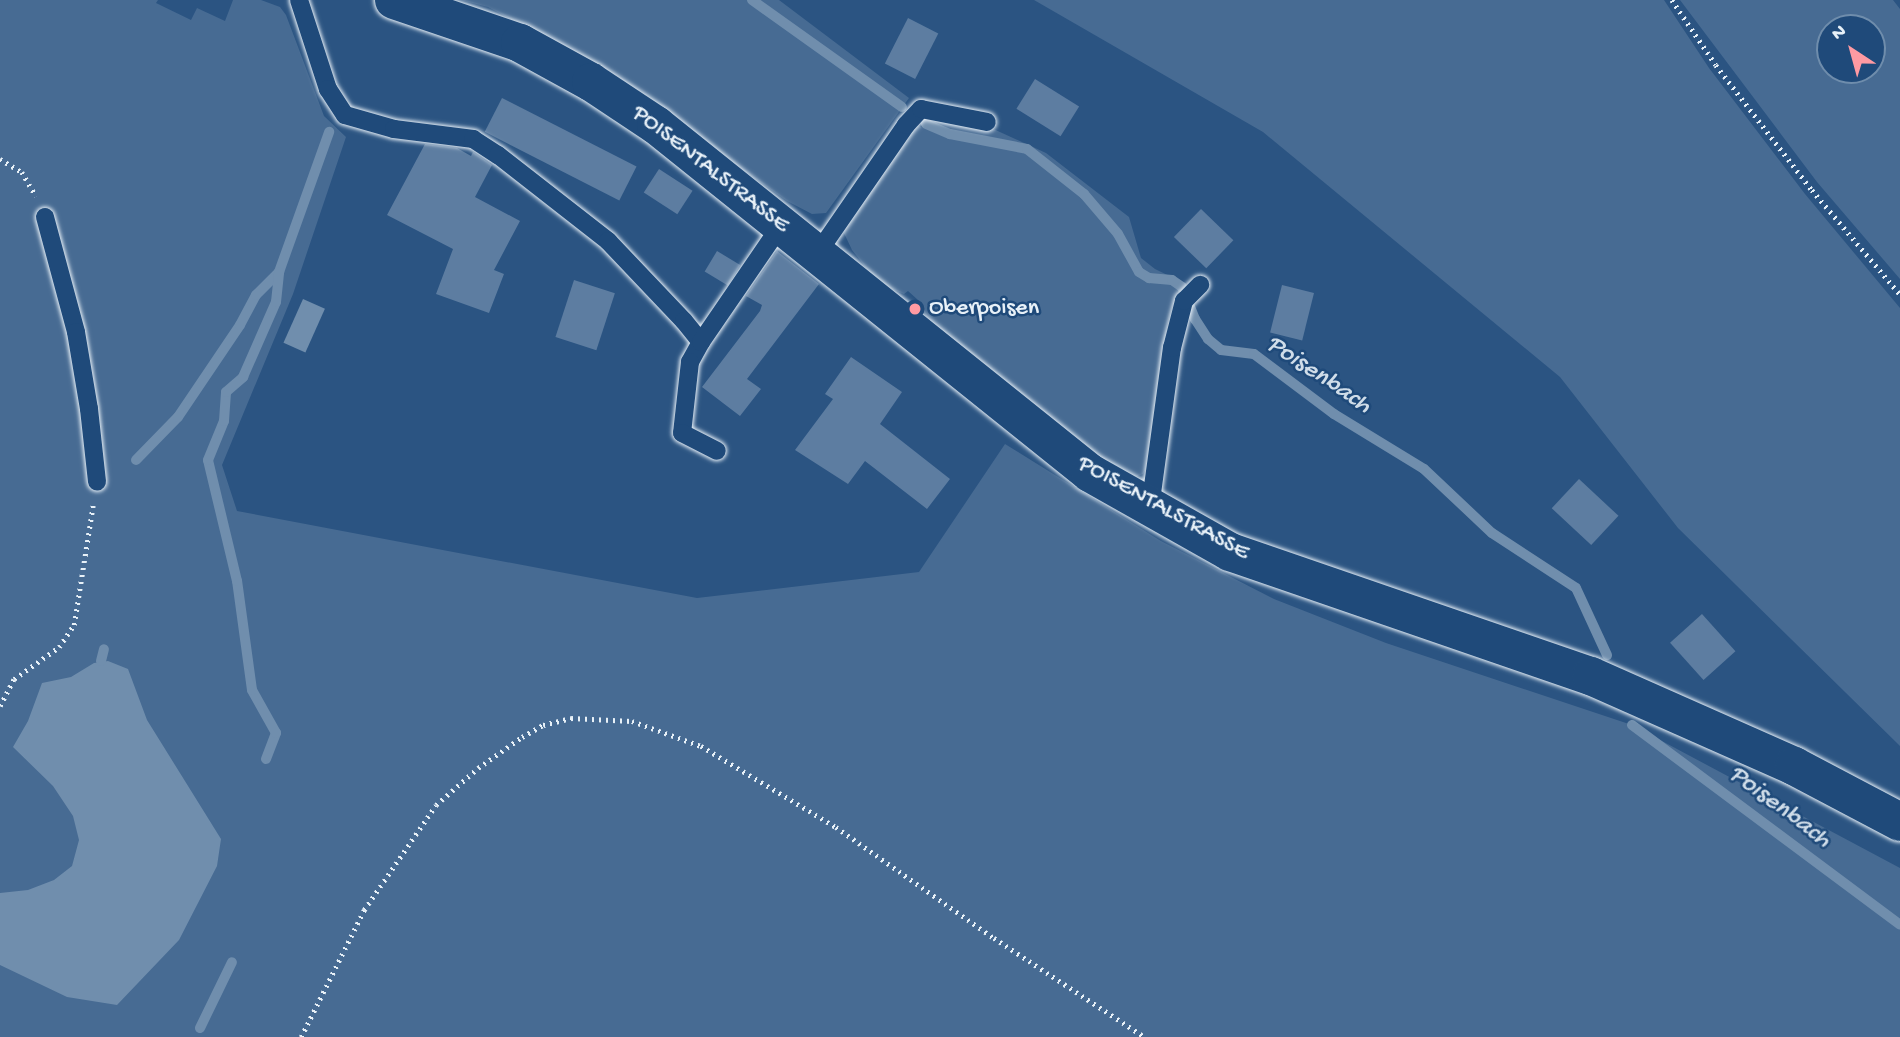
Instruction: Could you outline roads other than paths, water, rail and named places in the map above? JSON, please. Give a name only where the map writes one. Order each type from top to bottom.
[{"type":"main road","name":"POISENTALSTRASSE","points":[[394,0],[520,43],[591,82],[656,125],[1090,473],[1230,552],[1591,676],[1794,765],[1900,822]]},
{"type":"lane","points":[[299,0],[328,89],[345,115],[394,129],[472,139],[498,155],[608,241],[701,342]]},
{"type":"lane","points":[[817,254],[906,125],[921,109],[987,122]]},
{"type":"lane","points":[[45,217],[76,332],[89,409],[97,482]]},
{"type":"lane","points":[[717,451],[682,433],[690,362],[781,225]]},
{"type":"lane","points":[[1150,508],[1172,348],[1184,302],[1200,285]]},
{"type":"waterway","name":"Poisenbach","points":[[752,0],[902,107]]},
{"type":"waterway","name":"Poisenbach","points":[[926,124],[950,134],[1027,149],[1084,194],[1118,234],[1139,272],[1149,278],[1172,280],[1182,287],[1195,319],[1208,339],[1221,350],[1254,354],[1334,414],[1424,469],[1492,533],[1576,588],[1607,655]]},
{"type":"waterway","points":[[136,460],[178,417],[240,325],[256,295],[279,272],[329,132]]},
{"type":"waterway","points":[[266,759],[276,733],[252,690],[237,581],[208,460],[224,421],[226,392],[243,377],[276,302],[279,272]]},
{"type":"waterway","points":[[101,661],[104,649]]},
{"type":"waterway","name":"Poisenbach","points":[[1632,725],[1900,925]]},
{"type":"waterway","points":[[200,1028],[232,962]]},
{"type":"place","name":"Oberpoisen","points":[[915,309]]}]
